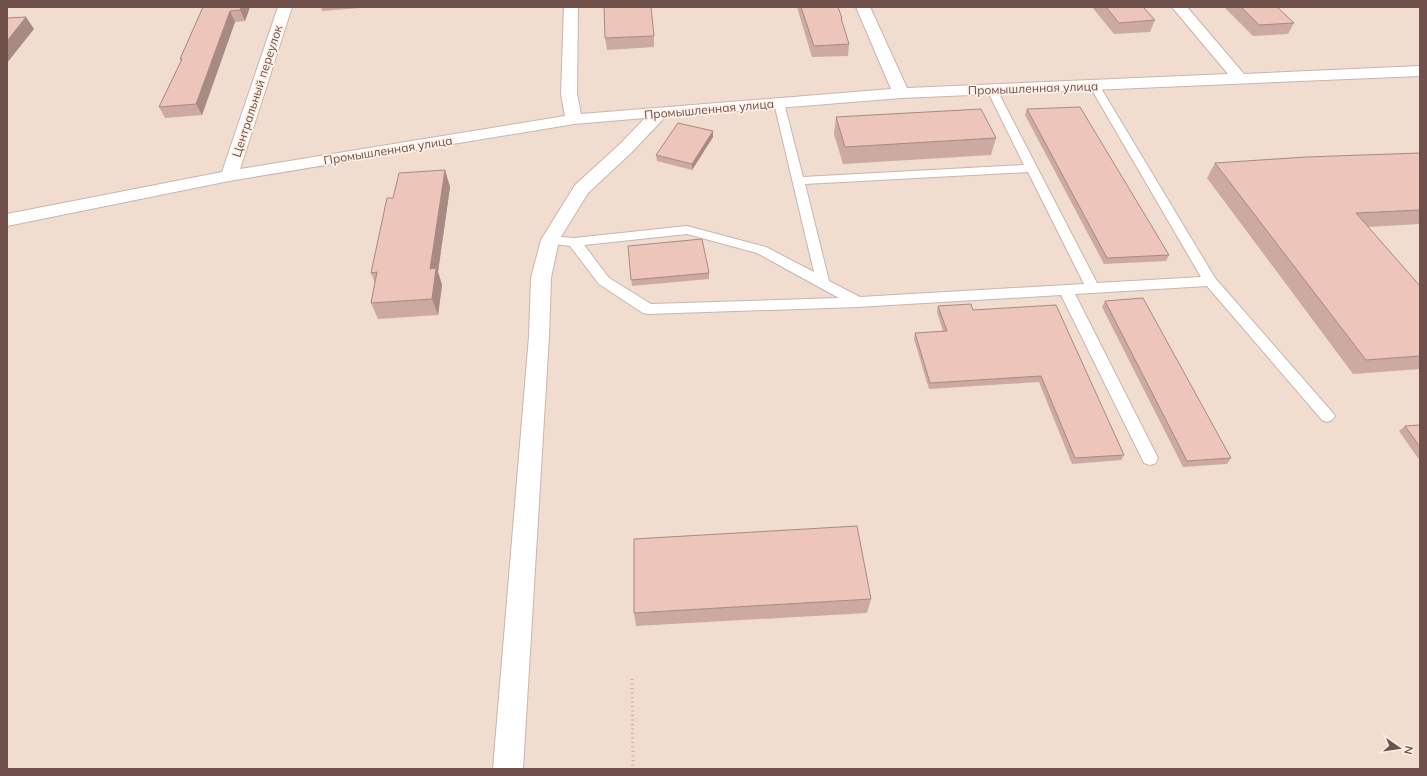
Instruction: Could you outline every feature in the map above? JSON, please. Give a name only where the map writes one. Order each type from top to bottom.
[{"type":"street","name":"Центральный переулок","points":[[229,176],[286,7]]},
{"type":"street","points":[[571,7],[569,94],[574,119]]},
{"type":"street","points":[[863,7],[901,93]]},
{"type":"street","points":[[1179,7],[1240,79]]},
{"type":"street","name":"Промышленная улица","points":[[7,220],[229,176],[574,119],[901,93],[1420,71]]},
{"type":"street","points":[[508,769],[538,344],[541,278],[550,240],[581,189],[626,148],[659,113]]},
{"type":"lane","points":[[1094,85],[1210,281],[1327,416]]},
{"type":"lane","points":[[992,90],[1093,288]]},
{"type":"lane","points":[[779,103],[823,283]]},
{"type":"lane","points":[[799,181],[1031,168]]},
{"type":"lane","points":[[550,240],[574,242],[687,230],[761,250],[857,302]]},
{"type":"lane","points":[[574,242],[604,281],[648,309],[857,302],[1210,281]]},
{"type":"lane","points":[[1066,290],[1150,458]]},
{"type":"path","points":[[632,679],[633,769]]},
{"type":"shaded area","points":[[7,7],[1420,7],[1420,769],[7,769]]},
{"type":"building","points":[[203,7],[241,7],[240,10],[230,11],[196,104],[159,107],[182,59],[180,59]]},
{"type":"building","points":[[604,7],[651,7],[654,36],[605,38]]},
{"type":"building","points":[[801,7],[838,7],[849,44],[814,46]]},
{"type":"building","points":[[1106,7],[1143,7],[1155,20],[1119,23]]},
{"type":"building","points":[[1241,7],[1277,7],[1294,23],[1259,25]]},
{"type":"building","points":[[26,17],[7,41],[7,18]]},
{"type":"building","points":[[1080,107],[1169,255],[1107,258],[1027,109]]},
{"type":"building","points":[[981,109],[996,138],[845,147],[836,117]]},
{"type":"building","points":[[678,123],[713,131],[692,164],[656,155]]},
{"type":"building","points":[[1420,153],[1420,210],[1356,213],[1420,286],[1420,356],[1366,360],[1215,163],[1306,157]]},
{"type":"building","points":[[445,170],[430,269],[436,268],[432,299],[371,303],[377,272],[371,273],[387,198],[393,198],[399,173]]},
{"type":"building","points":[[702,239],[709,273],[631,280],[628,246]]},
{"type":"building","points":[[1143,298],[1231,458],[1187,461],[1105,301]]},
{"type":"building","points":[[971,304],[973,310],[1056,305],[1124,455],[1075,458],[1041,376],[930,383],[915,333],[947,331],[938,306]]},
{"type":"building","points":[[1420,425],[1420,447],[1405,426]]},
{"type":"building","points":[[857,526],[871,599],[634,613],[634,539]]}]
